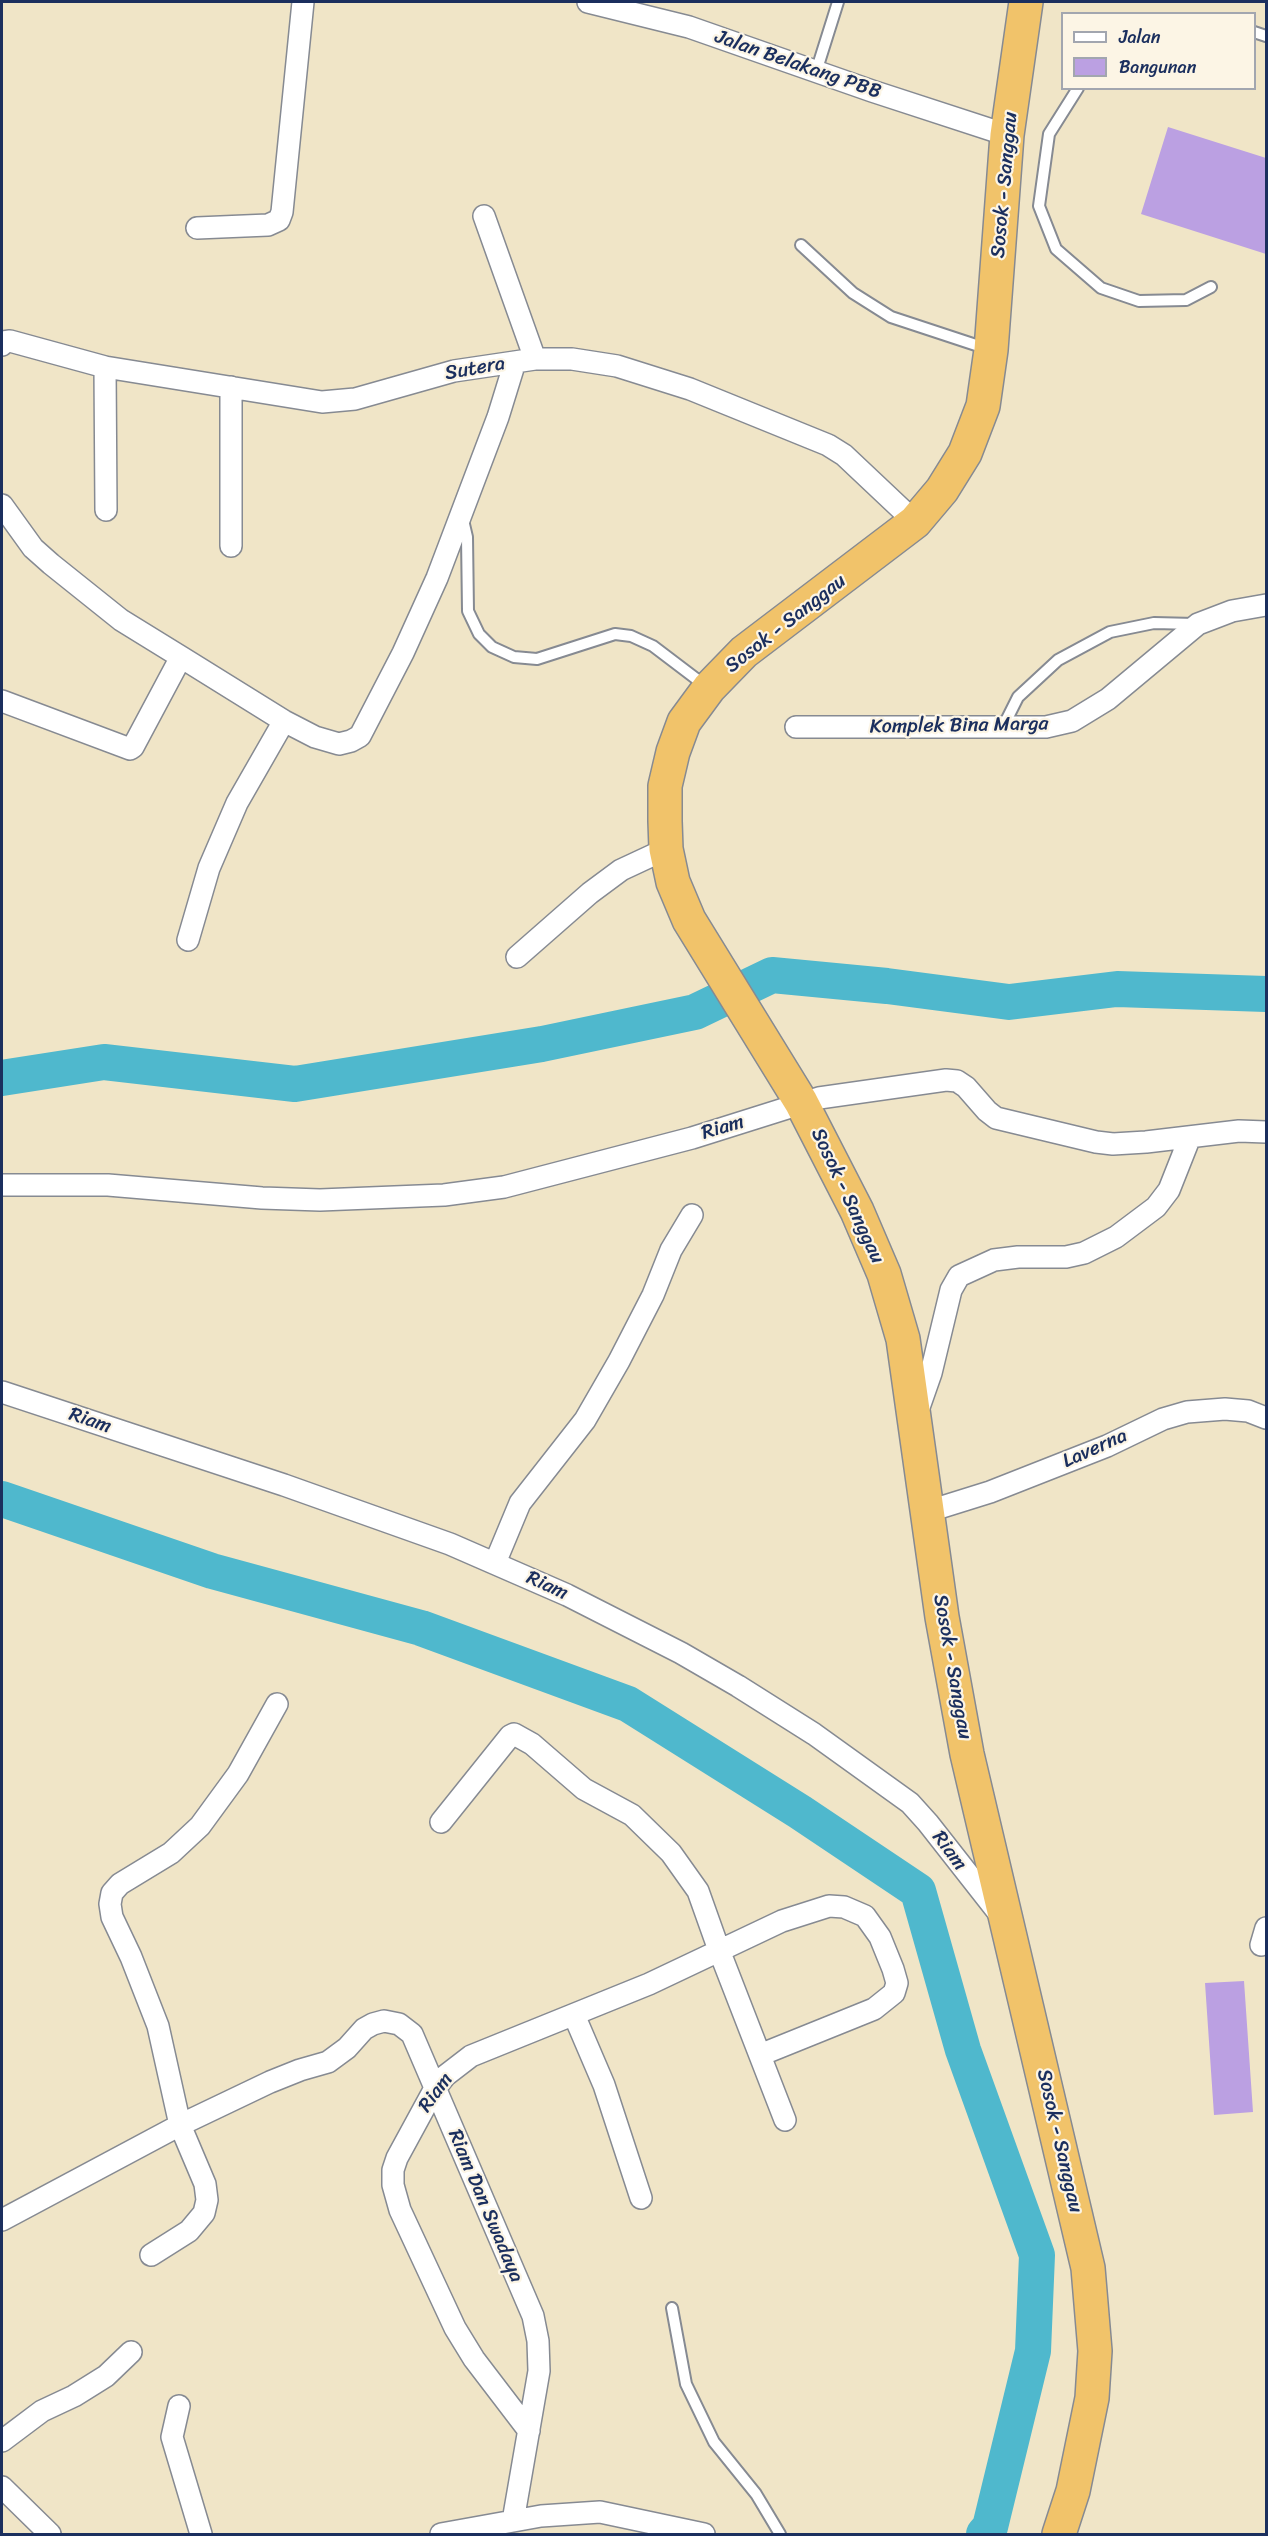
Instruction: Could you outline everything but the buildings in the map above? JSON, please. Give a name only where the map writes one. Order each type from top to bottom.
[{"type":"highway","name":"Sosok - Sanggau","points":[[1026,2],[1007,135],[991,350],[982,406],[965,453],[942,490],[915,522],[744,652],[709,688],[684,722],[673,752],[665,786],[666,849],[673,882],[689,920],[801,1102],[857,1211],[884,1274],[903,1339],[942,1617],[967,1754],[1089,2268],[1095,2351],[1092,2398],[1073,2491],[1059,2535]]},
{"type":"street","points":[[197,228],[268,225],[279,220],[282,212],[303,2]]},
{"type":"street","name":"Jalan Belakang PBB","points":[[588,2],[689,27],[1007,135]]},
{"type":"street","points":[[2,505],[33,548],[121,620],[284,721],[326,742],[339,744],[360,736],[403,653],[437,578],[498,417],[525,360],[484,216]]},
{"type":"street","name":"Sutera","points":[[2,343],[18,343],[105,367],[322,402],[355,399],[454,371],[525,360],[592,362],[648,375],[690,389],[828,445],[844,455],[915,522]]},
{"type":"street","points":[[105,367],[106,510]]},
{"type":"street","points":[[231,387],[231,546]]},
{"type":"street","name":"Komplek Bina Marga","points":[[796,727],[1046,727],[1072,721],[1108,699],[1198,624],[1232,611],[1266,605]]},
{"type":"street","points":[[2,700],[130,749],[182,657]]},
{"type":"street","points":[[188,940],[209,868],[237,803],[284,721]]},
{"type":"street","points":[[518,957],[590,893],[621,870],[666,849]]},
{"type":"street","name":"Riam","points":[[2,1185],[128,1186],[262,1198],[320,1200],[444,1194],[504,1187],[692,1138],[801,1102],[866,1090],[946,1080],[957,1081],[966,1087],[996,1118],[1096,1142],[1113,1144],[1239,1131],[1266,1132]]},
{"type":"street","points":[[915,1418],[931,1373],[951,1290],[959,1276],[994,1260],[1017,1257],[1066,1257],[1084,1252],[1116,1237],[1156,1207],[1169,1190],[1190,1137]]},
{"type":"street","points":[[495,1563],[520,1503],[585,1420],[619,1360],[653,1295],[671,1250],[692,1215]]},
{"type":"street","name":"Riam","points":[[2,1392],[284,1485],[450,1544],[567,1595],[681,1653],[738,1686],[853,1761],[916,1810],[1007,1924]]},
{"type":"street","name":"Laverna","points":[[926,1512],[990,1492],[1107,1446],[1156,1422],[1187,1412],[1225,1408],[1248,1411],[1266,1418]]},
{"type":"street","points":[[151,2254],[189,2230],[204,2213],[207,2200],[205,2184],[180,2125],[158,2026],[131,1957],[112,1917],[110,1904],[112,1893],[120,1884],[171,1853],[200,1826],[238,1774],[277,1704]]},
{"type":"street","points":[[441,1822],[510,1736],[519,1735],[584,1789],[632,1815],[652,1832],[671,1853],[698,1891],[785,2120]]},
{"type":"street","name":"Riam","points":[[529,2431],[474,2359],[455,2328],[400,2210],[393,2185],[393,2170],[397,2158],[434,2090],[445,2076],[471,2056],[649,1984],[782,1921],[829,1906],[844,1907],[865,1916],[880,1937],[893,1969],[897,1983],[894,1993],[880,2005],[848,2021],[760,2055]]},
{"type":"street","points":[[574,2014],[604,2085],[641,2198]]},
{"type":"street","name":"Riam Dan Swadaya","points":[[2,2220],[180,2125],[280,2078],[328,2062],[348,2048],[364,2029],[384,2021],[399,2024],[412,2034],[434,2090],[533,2316],[538,2341],[538,2371],[513,2521]]},
{"type":"street","points":[[2,2441],[42,2411],[74,2396],[106,2376],[131,2352]]},
{"type":"street","points":[[178,2406],[172,2437],[201,2535]]},
{"type":"street","points":[[2,2487],[50,2535]]},
{"type":"street","points":[[441,2535],[564,2513],[600,2512],[704,2535]]},
{"type":"lane","points":[[816,72],[838,2]]},
{"type":"lane","points":[[1077,90],[1049,134],[1040,206],[1056,249],[1101,288],[1139,301],[1186,300],[1211,287]]},
{"type":"lane","points":[[801,245],[853,293],[891,317],[991,350]]},
{"type":"lane","points":[[461,514],[467,537],[468,611],[479,634],[492,647],[514,657],[537,658],[615,634],[631,636],[653,646],[709,688]]},
{"type":"lane","points":[[1003,727],[1018,697],[1058,660],[1110,632],[1154,622],[1198,624]]},
{"type":"lane","points":[[672,2308],[686,2384],[714,2442],[756,2494],[780,2535]]},
{"type":"waterway","points":[[2,1078],[104,1062],[295,1084],[542,1044],[695,1012],[772,975],[887,986],[1009,1002],[1117,989],[1266,994]]},
{"type":"waterway","points":[[2,1499],[212,1571],[421,1628],[628,1704],[800,1812],[918,1891],[963,2050],[1037,2255],[1033,2351],[990,2527],[984,2534]]}]
